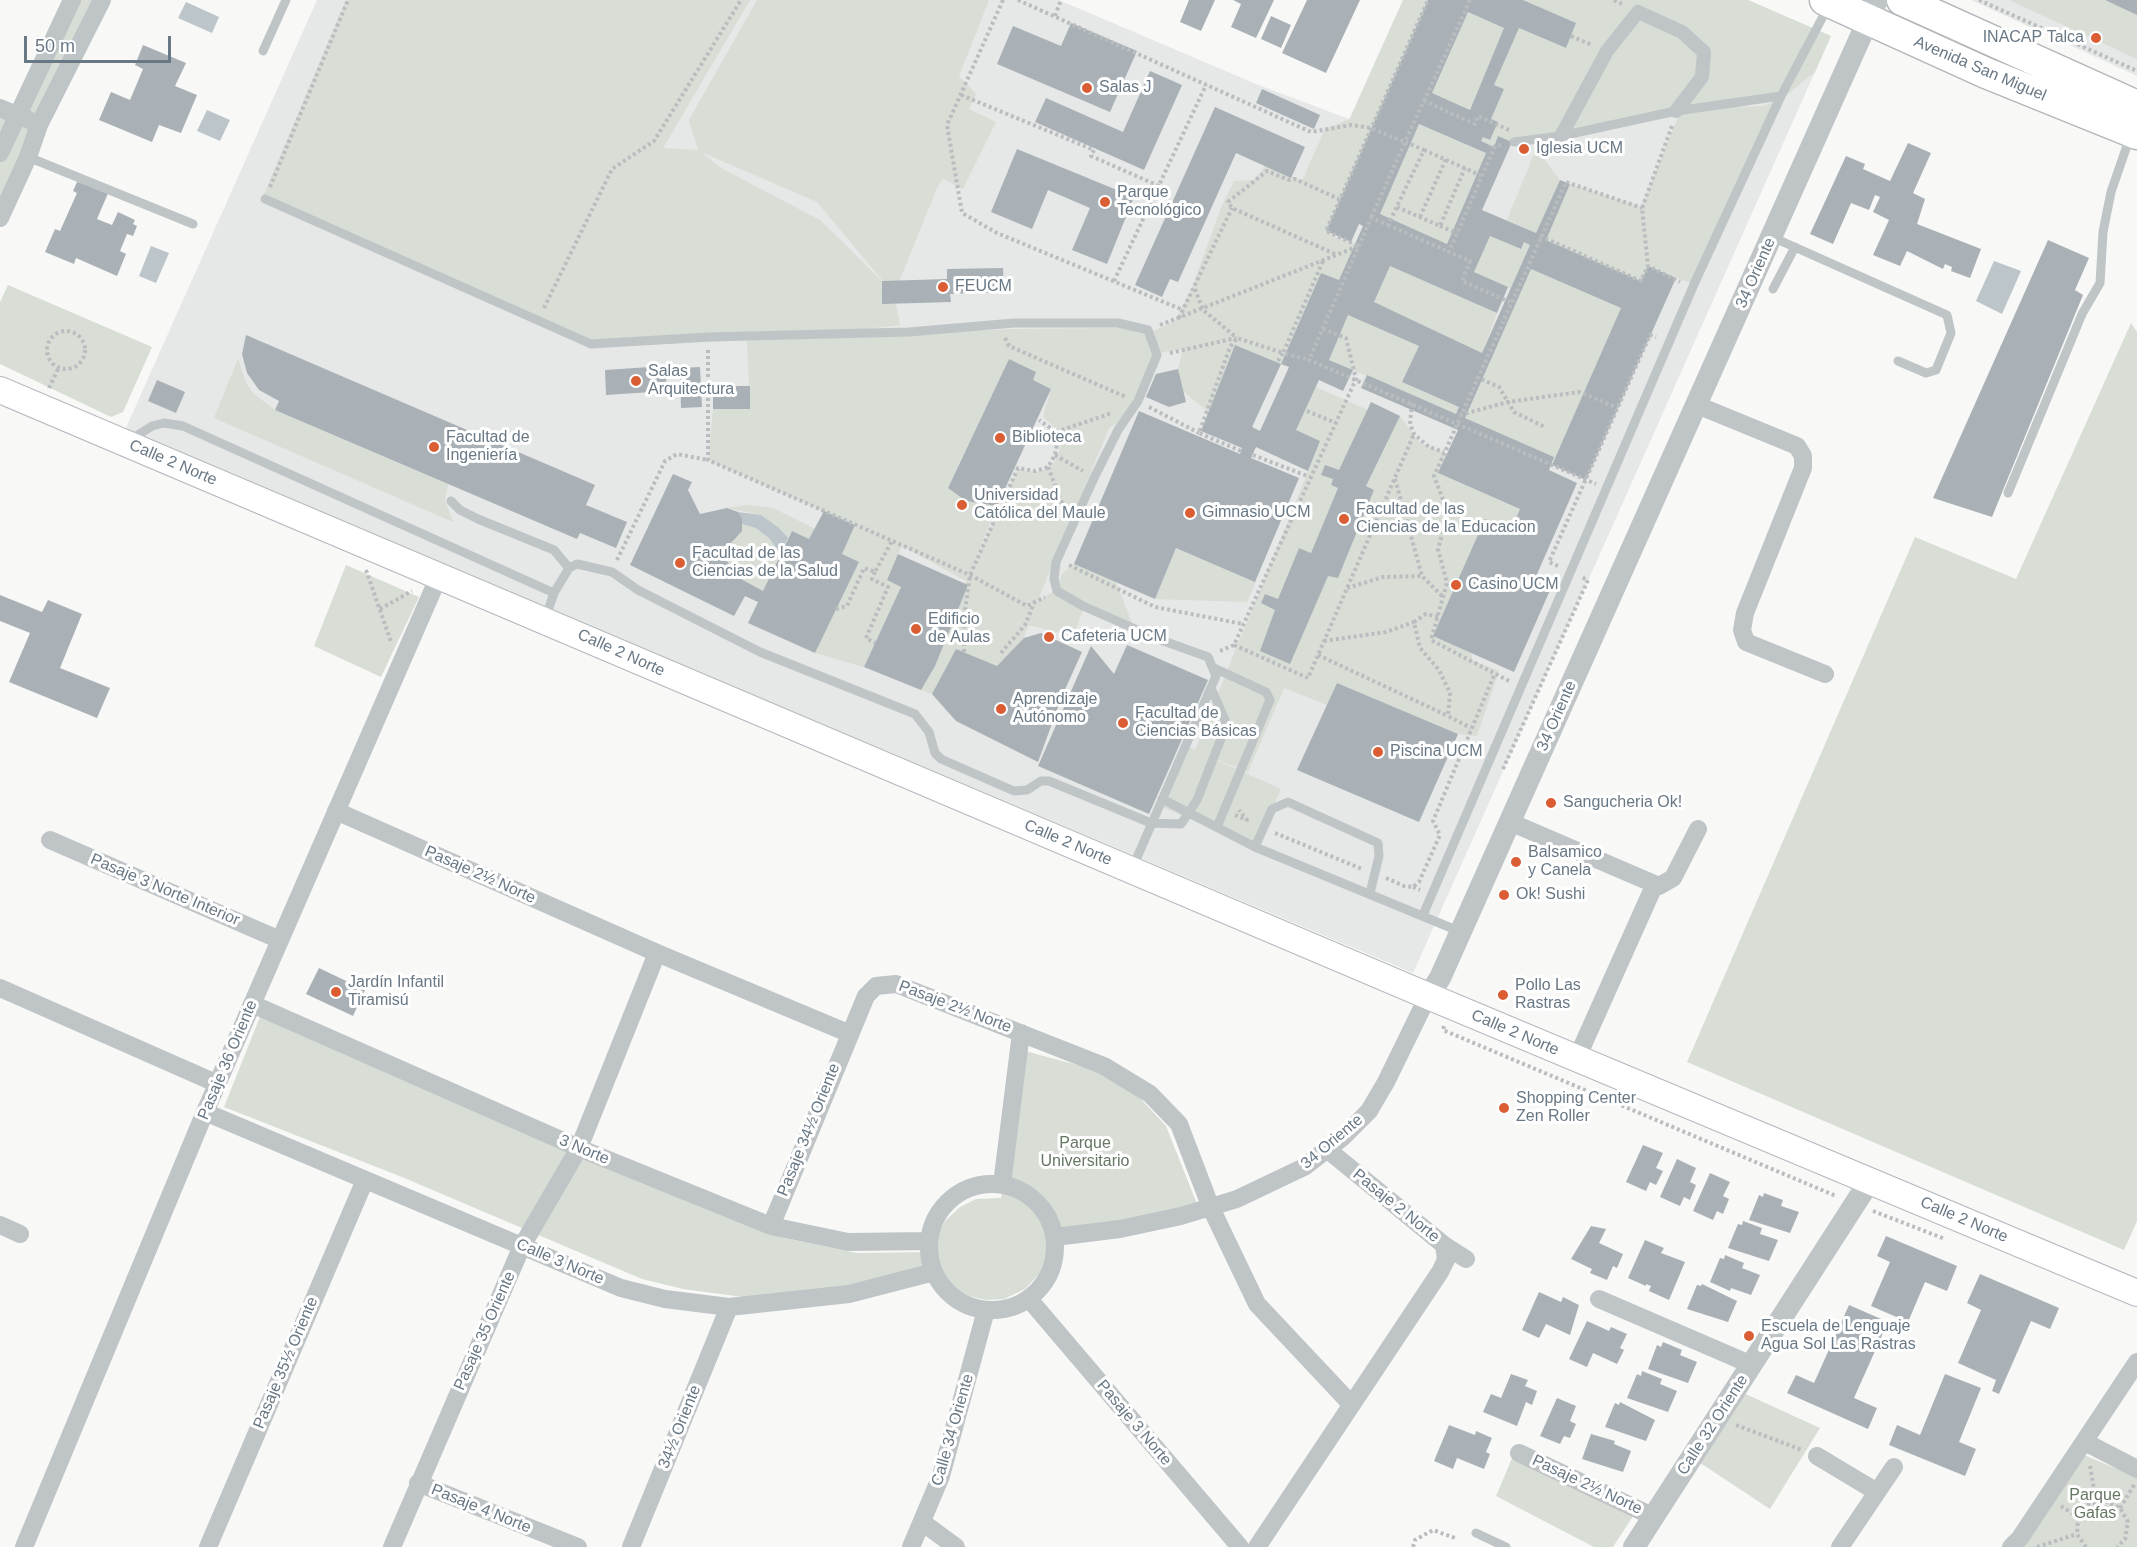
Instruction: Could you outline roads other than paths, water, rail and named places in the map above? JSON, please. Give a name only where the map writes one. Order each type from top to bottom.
[{"type":"highway","name":"Avenida San Miguel","points":[[1902,0],[2135,124]]},
{"type":"highway","name":"Avenida San Miguel","points":[[1829,1],[1873,10],[1986,73],[2135,124]]},
{"type":"main road","name":"Calle 2 Norte","points":[[0,390],[1428,996],[2137,1293]]},
{"type":"street","points":[[0,218],[28,157],[39,125],[99,6],[71,2],[20,116],[1,147],[28,157]]},
{"type":"street","name":"34 Oriente","points":[[1055,1237],[1151,1223],[1211,1208],[1273,1184],[1328,1150],[1358,1124],[1378,1097],[1428,996],[1440,978],[1461,932],[1873,10]]},
{"type":"street","points":[[1561,136],[1607,51],[1638,12],[1682,32],[1704,52],[1702,77],[1676,111]]},
{"type":"street","points":[[0,108],[39,125]]},
{"type":"street","points":[[1696,405],[1797,446],[1803,456],[1803,468],[1745,613],[1742,630],[1746,642],[1825,674]]},
{"type":"street","name":"Pasaje 36 Oriente","points":[[24,1547],[205,1112],[439,576]]},
{"type":"street","name":"Pasaje 2½ Norte","points":[[336,812],[657,953],[848,1033],[870,989],[884,983],[896,984],[1104,1066],[1150,1094],[1179,1124],[1211,1208],[1257,1304],[1351,1404]]},
{"type":"street","points":[[1510,822],[1654,886],[1664,885],[1673,878],[1698,829]]},
{"type":"street","name":"Pasaje 3 Norte Interior","points":[[50,840],[280,940]]},
{"type":"street","points":[[1577,1058],[1654,886]]},
{"type":"street","name":"Pasaje 35 Oriente","points":[[392,1547],[522,1246],[579,1148],[657,953]]},
{"type":"street","points":[[0,988],[218,1084]]},
{"type":"street","name":"3 Norte","points":[[252,1004],[579,1148],[771,1226],[848,1242],[929,1241]]},
{"type":"street","name":"Pasaje 34½ Oriente","points":[[771,1226],[848,1033]]},
{"type":"street","points":[[1002,1184],[1021,1033]]},
{"type":"street","name":"Calle 3 Norte","points":[[205,1112],[621,1288],[665,1299],[729,1307],[849,1294],[934,1272]]},
{"type":"street","name":"Pasaje 2 Norte","points":[[1328,1150],[1444,1245],[1466,1259]]},
{"type":"street","name":"Pasaje 35½ Oriente","points":[[208,1547],[365,1180]]},
{"type":"street","name":"Calle 32 Oriente","points":[[1634,1547],[1869,1182]]},
{"type":"street","points":[[1002,1184],[1021,1190],[1037,1201],[1049,1218],[1055,1237],[1056,1253],[1049,1276],[1029,1299],[1006,1309],[986,1310],[969,1306],[953,1297],[934,1272],[929,1257],[932,1225],[942,1208],[958,1193],[975,1185],[1002,1184]]},
{"type":"street","points":[[0,1225],[20,1234]]},
{"type":"street","points":[[1257,1547],[1440,1272],[1446,1260],[1444,1245]]},
{"type":"street","name":"Pasaje 3 Norte","points":[[1029,1299],[1240,1547]]},
{"type":"street","points":[[1599,1299],[1752,1365]]},
{"type":"street","name":"34½ Oriente","points":[[631,1547],[729,1307]]},
{"type":"street","name":"Calle 34 Oriente","points":[[911,1547],[941,1476],[986,1310]]},
{"type":"street","points":[[2011,1547],[2020,1538],[2137,1362]]},
{"type":"street","points":[[2085,1442],[2137,1469]]},
{"type":"street","name":"Pasaje 2½ Norte","points":[[1520,1453],[1654,1517]]},
{"type":"street","points":[[1817,1456],[1877,1492]]},
{"type":"street","points":[[1840,1547],[1894,1467]]},
{"type":"street","name":"Pasaje 4 Norte","points":[[418,1483],[578,1547]]},
{"type":"street","points":[[922,1522],[956,1547]]},
{"type":"lane","points":[[263,51],[286,0]]},
{"type":"lane","points":[[1423,915],[1695,282],[1781,96],[1829,1]]},
{"type":"lane","points":[[1513,142],[1561,136],[1676,111],[1781,96]]},
{"type":"lane","points":[[2008,493],[2082,314],[2100,283],[2103,232],[2111,192],[2135,124]]},
{"type":"lane","points":[[28,157],[193,224]]},
{"type":"lane","points":[[265,199],[591,344],[708,337],[909,332],[997,324],[1118,323],[1148,330],[1157,355],[1137,401],[1118,430],[1094,478],[1056,562],[1054,579],[1057,591],[1083,606],[1158,639],[1208,657],[1216,676],[1131,870]]},
{"type":"lane","points":[[1772,237],[1947,315],[1951,333],[1936,370],[1926,373],[1898,361]]},
{"type":"lane","points":[[1773,289],[1795,247]]},
{"type":"lane","points":[[125,443],[152,426],[164,423],[183,426],[554,593]]},
{"type":"lane","points":[[451,501],[460,510],[478,519],[554,549],[569,568]]},
{"type":"lane","points":[[544,619],[554,593],[569,568],[576,564],[612,572],[648,596],[760,652],[915,714],[929,732],[935,753],[941,759],[1014,791],[1027,790],[1041,781],[1049,781],[1151,824],[1181,824],[1197,800],[1222,736],[1225,720],[1211,688]]},
{"type":"lane","points":[[1212,667],[1266,692],[1270,700],[1216,827]]},
{"type":"lane","points":[[1162,799],[1255,847],[1461,932]]},
{"type":"lane","points":[[1255,847],[1272,809],[1288,802],[1378,843],[1379,856],[1370,893]]},
{"type":"lane","points":[[1476,1533],[1506,1547]]},
{"type":"place","name":"INACAP Talca","points":[[2096,38]]},
{"type":"place","name":"Salas J","points":[[1087,88]]},
{"type":"place","name":"Iglesia UCM","points":[[1524,149]]},
{"type":"place","name":"Parque Tecnológico","points":[[1105,202]]},
{"type":"place","name":"FEUCM","points":[[943,287]]},
{"type":"place","name":"Salas Arquitectura","points":[[636,381]]},
{"type":"place","name":"Biblioteca","points":[[1000,438]]},
{"type":"place","name":"Facultad de Ingeniería","points":[[434,447]]},
{"type":"place","name":"Universidad Católica del Maule","points":[[962,505]]},
{"type":"place","name":"Gimnasio UCM","points":[[1190,513]]},
{"type":"place","name":"Facultad de las Ciencias de la Educacion","points":[[1344,519]]},
{"type":"place","name":"Facultad de las Ciencias de la Salud","points":[[680,563]]},
{"type":"place","name":"Casino UCM","points":[[1456,585]]},
{"type":"place","name":"Edificio de Aulas","points":[[916,629]]},
{"type":"place","name":"Cafeteria UCM","points":[[1049,637]]},
{"type":"place","name":"Aprendizaje Autónomo","points":[[1001,709]]},
{"type":"place","name":"Facultad de Ciencias Básicas","points":[[1123,723]]},
{"type":"place","name":"Piscina UCM","points":[[1378,752]]},
{"type":"place","name":"Sangucheria Ok!","points":[[1551,803]]},
{"type":"place","name":"Balsamico y Canela","points":[[1516,862]]},
{"type":"place","name":"Ok! Sushi","points":[[1504,895]]},
{"type":"place","name":"Jardín Infantil Tiramisú","points":[[336,992]]},
{"type":"place","name":"Pollo Las Rastras","points":[[1503,995]]},
{"type":"place","name":"Shopping Center Zen Roller","points":[[1504,1108]]},
{"type":"place","name":"Escuela de Lenguaje Agua Sol Las Rastras","points":[[1749,1336]]},
{"type":"park label","name":"Parque Universitario","points":[[1085,1153]]},
{"type":"park label","name":"Parque Gafas","points":[[2095,1505]]}]
